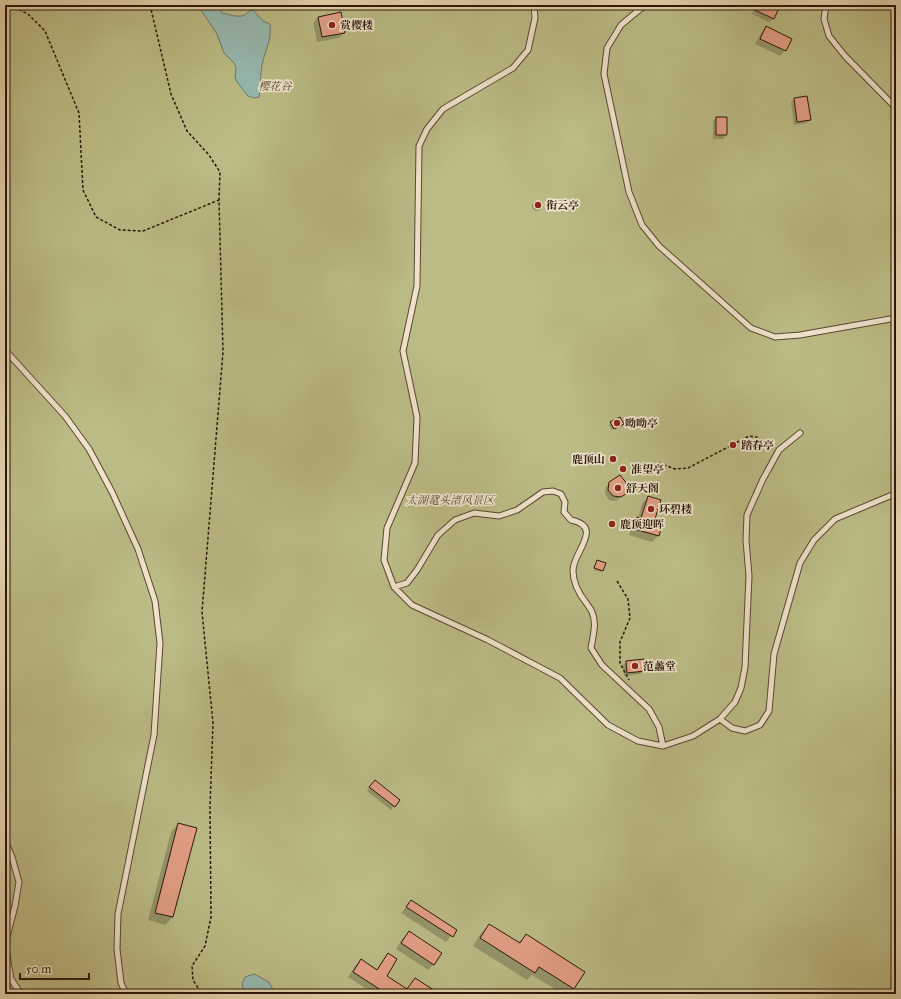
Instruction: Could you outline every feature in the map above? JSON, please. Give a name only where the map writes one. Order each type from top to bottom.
[{"type":"lane","points":[[534,5],[534,18],[528,50],[513,68],[443,109],[427,129],[419,146],[418,286],[403,351],[417,417],[415,463],[387,528],[384,560],[394,587],[412,605],[488,640],[560,678],[608,725],[638,741],[663,746],[693,736],[720,719],[735,702],[741,688],[745,667],[749,576],[746,540],[747,515],[778,450],[800,433]]},
{"type":"lane","points":[[645,5],[621,24],[607,48],[604,74],[629,192],[642,225],[659,246],[751,328],[775,337],[800,335],[896,318]]},
{"type":"lane","points":[[826,5],[824,19],[829,36],[845,56],[896,108]]},
{"type":"lane","points":[[5,350],[65,416],[89,449],[112,492],[138,549],[155,602],[160,644],[154,735],[118,914],[117,949],[121,983],[126,994]]},
{"type":"lane","points":[[394,587],[407,583],[417,570],[438,535],[454,520],[474,513],[499,516],[517,510],[543,492],[553,491],[562,494],[565,502],[564,512],[571,520],[580,522],[586,528],[588,536],[572,564],[573,580],[578,593],[592,612],[595,629],[591,648],[602,665],[649,709],[659,727],[663,746]]},
{"type":"lane","points":[[720,719],[732,728],[745,731],[760,725],[769,711],[774,654],[800,563],[814,540],[835,520],[896,493]]},
{"type":"lane","points":[[5,841],[12,857],[19,882],[16,906],[5,944],[11,979],[21,994]]},
{"type":"path","points":[[10,5],[28,14],[45,31],[76,106],[78,113],[83,190],[96,217],[120,230],[143,231],[219,200]]},
{"type":"path","points":[[150,5],[171,94],[176,106],[187,131],[209,155],[220,172],[219,200],[223,352],[202,612],[213,723],[210,807],[211,917],[205,946],[192,966],[193,980],[202,994]]},
{"type":"path","points":[[659,464],[675,469],[688,468],[749,436],[756,437],[778,450]]},
{"type":"path","points":[[617,581],[628,599],[630,618],[620,642],[620,664],[629,678],[628,690]]},
{"type":"green space","name":"太湖鼋头渚风景区","points":[[5,5],[896,5],[896,994],[5,994]]},
{"type":"water","points":[[199,5],[216,5],[222,13],[237,16],[242,16],[253,10],[263,21],[270,24],[269,40],[261,69],[259,97],[254,98],[248,96],[237,82],[234,63],[224,53],[217,34]]},
{"type":"water","points":[[254,974],[269,982],[275,994],[245,994],[242,984],[245,977]]},
{"type":"building","points":[[744,5],[772,5],[779,8],[774,19]]},
{"type":"building","name":"赏樱楼","points":[[341,12],[345,33],[322,37],[318,17]]},
{"type":"building","points":[[766,26],[792,39],[786,51],[760,39]]},
{"type":"building","points":[[807,96],[811,120],[797,122],[794,98]]},
{"type":"building","points":[[716,117],[727,117],[727,135],[716,135]]},
{"type":"building","name":"呦呦亭","points":[[620,417],[624,424],[614,429],[610,422]]},
{"type":"building","name":"舒天阁","points":[[620,475],[628,485],[627,493],[621,497],[613,496],[608,490],[609,482]]},
{"type":"building","name":"环碧楼","points":[[648,496],[661,500],[654,522],[662,524],[659,536],[634,529],[637,517],[641,518]]},
{"type":"building","points":[[597,560],[606,563],[603,571],[594,568]]},
{"type":"building","name":"范蠡堂","points":[[644,659],[645,671],[627,673],[626,661]]},
{"type":"building","points":[[375,780],[400,800],[395,807],[369,787]]},
{"type":"building","points":[[178,823],[197,828],[173,917],[155,913]]},
{"type":"building","points":[[411,900],[457,930],[453,937],[406,907]]},
{"type":"building","points":[[489,924],[520,943],[526,934],[585,972],[574,989],[539,967],[535,973],[480,938]]},
{"type":"building","points":[[409,931],[442,953],[434,965],[401,943]]},
{"type":"building","points":[[388,953],[397,959],[387,976],[407,989],[415,978],[440,994],[387,994],[353,972],[361,959],[377,970]]},
{"type":"place","name":"赏樱楼","points":[[332,25]]},
{"type":"place","name":"衔云亭","points":[[538,205]]},
{"type":"place","name":"呦呦亭","points":[[617,423]]},
{"type":"place","name":"踏春亭","points":[[733,445]]},
{"type":"place","name":"鹿顶山","points":[[613,459]]},
{"type":"place","name":"准望亭","points":[[623,469]]},
{"type":"place","name":"舒天阁","points":[[618,488]]},
{"type":"place","name":"环碧楼","points":[[651,509]]},
{"type":"place","name":"鹿顶迎晖","points":[[612,524]]},
{"type":"place","name":"范蠡堂","points":[[635,666]]},
{"type":"park label","name":"樱花谷","points":[[275,86]]}]
